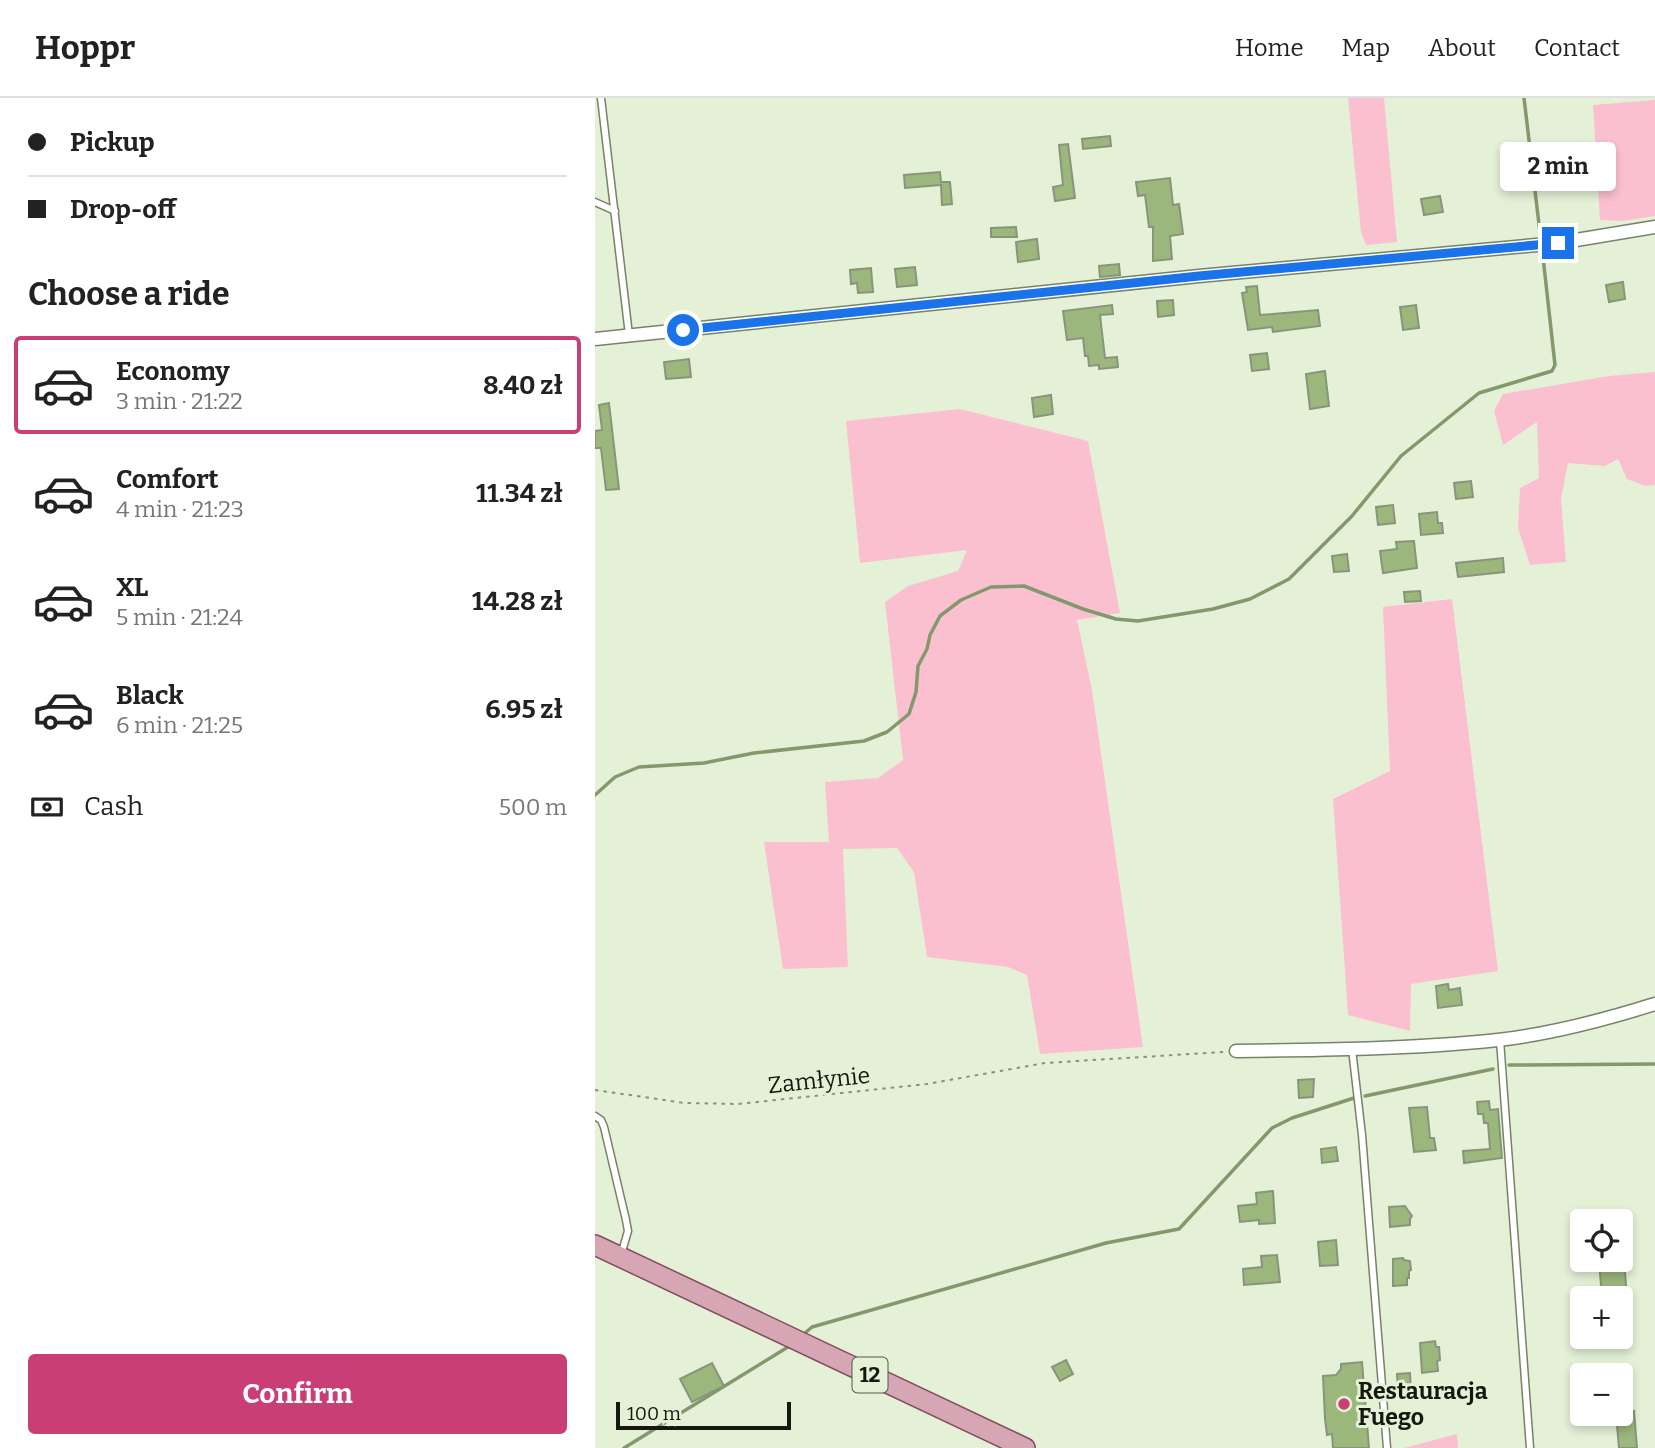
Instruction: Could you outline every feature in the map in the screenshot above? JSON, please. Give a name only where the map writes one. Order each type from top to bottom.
[{"type":"main road","name":"12","points":[[595,1245],[1025,1448]]},
{"type":"street","points":[[595,339],[1199,276],[1558,243],[1655,227]]},
{"type":"street","points":[[1236,1051],[1352,1049],[1500,1040],[1604,1020],[1655,1004]]},
{"type":"lane","points":[[601,98],[629,335]]},
{"type":"lane","points":[[595,201],[615,211]]},
{"type":"lane","points":[[1500,1040],[1530,1448]]},
{"type":"lane","points":[[1352,1049],[1362,1135],[1387,1448]]},
{"type":"lane","points":[[595,1116],[601,1120],[604,1127],[628,1231],[620,1257]]},
{"type":"path","name":"Zamłynie","points":[[595,1090],[685,1103],[738,1104],[927,1084],[1045,1063],[1236,1051]]},
{"type":"shaded area","points":[[1348,98],[1384,98],[1397,242],[1366,245],[1361,232]]},
{"type":"shaded area","points":[[1655,100],[1655,216],[1623,221],[1600,220],[1593,105]]},
{"type":"shaded area","points":[[1655,372],[1655,485],[1645,486],[1627,479],[1618,459],[1605,466],[1568,463],[1561,499],[1566,562],[1530,565],[1518,528],[1520,488],[1539,478],[1537,422],[1503,445],[1494,411],[1503,394],[1609,376]]},
{"type":"shaded area","points":[[960,409],[1088,441],[1120,613],[1077,620],[1092,690],[1143,1047],[1040,1054],[1027,975],[1008,967],[927,957],[914,872],[897,848],[843,849],[848,967],[783,969],[764,842],[829,842],[825,782],[878,778],[903,760],[885,602],[908,586],[958,571],[967,550],[860,563],[846,421]]},
{"type":"shaded area","points":[[1452,599],[1498,971],[1411,984],[1410,1031],[1348,1015],[1333,799],[1390,771],[1383,607]]},
{"type":"shaded area","points":[[1457,1434],[1458,1448],[1404,1448]]},
{"type":"building","points":[[1110,136],[1111,146],[1083,149],[1082,139]]},
{"type":"building","points":[[1068,144],[1075,198],[1055,201],[1053,187],[1063,185],[1059,145]]},
{"type":"building","points":[[940,172],[941,182],[950,182],[952,204],[942,205],[941,185],[905,188],[904,175]]},
{"type":"building","points":[[1170,178],[1173,205],[1179,204],[1183,234],[1170,236],[1172,259],[1153,261],[1153,227],[1149,227],[1145,195],[1138,196],[1136,182]]},
{"type":"building","points":[[1440,196],[1443,212],[1424,215],[1421,199]]},
{"type":"building","points":[[1016,227],[1017,237],[991,237],[991,228]]},
{"type":"building","points":[[1037,239],[1039,259],[1018,262],[1016,242]]},
{"type":"building","points":[[1119,264],[1120,275],[1100,277],[1099,266]]},
{"type":"building","points":[[915,267],[917,285],[897,287],[895,269]]},
{"type":"building","points":[[871,268],[873,292],[858,293],[857,283],[851,284],[850,270]]},
{"type":"building","points":[[1623,282],[1625,299],[1609,302],[1606,285]]},
{"type":"building","points":[[1257,286],[1260,315],[1318,310],[1320,326],[1273,332],[1272,327],[1248,330],[1242,293],[1247,292],[1246,287]]},
{"type":"building","points":[[1173,300],[1174,315],[1158,317],[1157,301]]},
{"type":"building","points":[[1112,305],[1113,314],[1100,315],[1105,358],[1117,357],[1118,367],[1099,369],[1099,365],[1089,366],[1083,338],[1067,340],[1063,311]]},
{"type":"building","points":[[1416,305],[1419,328],[1403,330],[1400,307]]},
{"type":"building","points":[[1267,353],[1269,369],[1252,371],[1250,355]]},
{"type":"building","points":[[689,359],[691,377],[666,379],[664,362]]},
{"type":"building","points":[[1325,371],[1329,406],[1310,409],[1306,374]]},
{"type":"building","points":[[1051,395],[1053,414],[1034,417],[1032,398]]},
{"type":"building","points":[[609,403],[619,489],[606,490],[601,448],[595,448],[595,431],[602,430],[599,405]]},
{"type":"building","points":[[1471,481],[1473,497],[1456,499],[1454,483]]},
{"type":"building","points":[[1393,505],[1395,523],[1378,525],[1376,507]]},
{"type":"building","points":[[1437,512],[1443,533],[1421,535],[1419,514]]},
{"type":"building","points":[[1414,541],[1417,568],[1383,573],[1380,551],[1397,549],[1396,542]]},
{"type":"building","points":[[1347,554],[1349,571],[1334,572],[1332,556]]},
{"type":"building","points":[[1503,558],[1504,572],[1458,577],[1456,563]]},
{"type":"building","points":[[1420,591],[1421,601],[1405,602],[1404,592]]},
{"type":"building","points":[[1448,984],[1449,990],[1460,988],[1462,1005],[1438,1008],[1436,986]]},
{"type":"building","points":[[1314,1079],[1313,1097],[1299,1098],[1298,1080]]},
{"type":"building","points":[[1489,1101],[1490,1110],[1498,1109],[1502,1158],[1464,1163],[1463,1151],[1490,1149],[1488,1123],[1484,1123],[1483,1114],[1478,1114],[1477,1102]]},
{"type":"building","points":[[1427,1107],[1430,1138],[1434,1138],[1436,1150],[1414,1152],[1409,1108]]},
{"type":"building","points":[[1336,1147],[1338,1161],[1322,1163],[1321,1149]]},
{"type":"building","points":[[1273,1191],[1275,1223],[1259,1224],[1259,1220],[1240,1222],[1238,1206],[1257,1204],[1256,1193]]},
{"type":"building","points":[[1405,1206],[1412,1216],[1410,1225],[1390,1227],[1389,1207]]},
{"type":"building","points":[[1336,1240],[1338,1265],[1320,1266],[1318,1242]]},
{"type":"building","points":[[1277,1255],[1280,1282],[1244,1285],[1243,1269],[1262,1267],[1261,1256]]},
{"type":"building","points":[[1403,1258],[1410,1261],[1411,1270],[1407,1285],[1393,1286],[1393,1259]]},
{"type":"building","points":[[1600,1272],[1625,1272],[1626,1286],[1601,1286]]},
{"type":"building","points":[[1435,1341],[1436,1347],[1439,1347],[1438,1371],[1422,1373],[1420,1343]]},
{"type":"building","points":[[1066,1360],[1073,1374],[1060,1381],[1052,1367]]},
{"type":"building","name":"Restauracja Fuego","points":[[1362,1362],[1369,1448],[1333,1448],[1332,1434],[1327,1435],[1323,1376],[1336,1375],[1341,1364]]},
{"type":"building","points":[[712,1363],[724,1386],[692,1402],[680,1379]]},
{"type":"building","points":[[1410,1373],[1411,1391],[1398,1392],[1397,1374]]},
{"type":"building","points":[[1633,1411],[1637,1448],[1619,1448],[1617,1426],[1633,1426]]},
{"type":"waterway","points":[[1524,98],[1541,241]]},
{"type":"waterway","points":[[595,795],[615,777],[639,767],[704,763],[754,753],[864,741],[887,732],[909,714],[916,692],[918,666],[940,616],[961,600],[991,587],[1024,586],[1083,609],[1116,619],[1138,621],[1213,609],[1250,599],[1289,579],[1352,516],[1401,456],[1479,393],[1552,371],[1555,365],[1542,248]]},
{"type":"waterway","points":[[1509,1065],[1655,1064]]},
{"type":"waterway","points":[[1365,1096],[1493,1069]]},
{"type":"waterway","points":[[805,1333],[812,1327],[1106,1243],[1179,1229],[1272,1128],[1292,1118],[1354,1098]]},
{"type":"waterway","points":[[624,1448],[788,1347]]},
{"type":"place","name":"Restauracja Fuego","points":[[1344,1404]]},
{"type":"route","points":[[683,330],[1199,276],[1558,243]]}]
